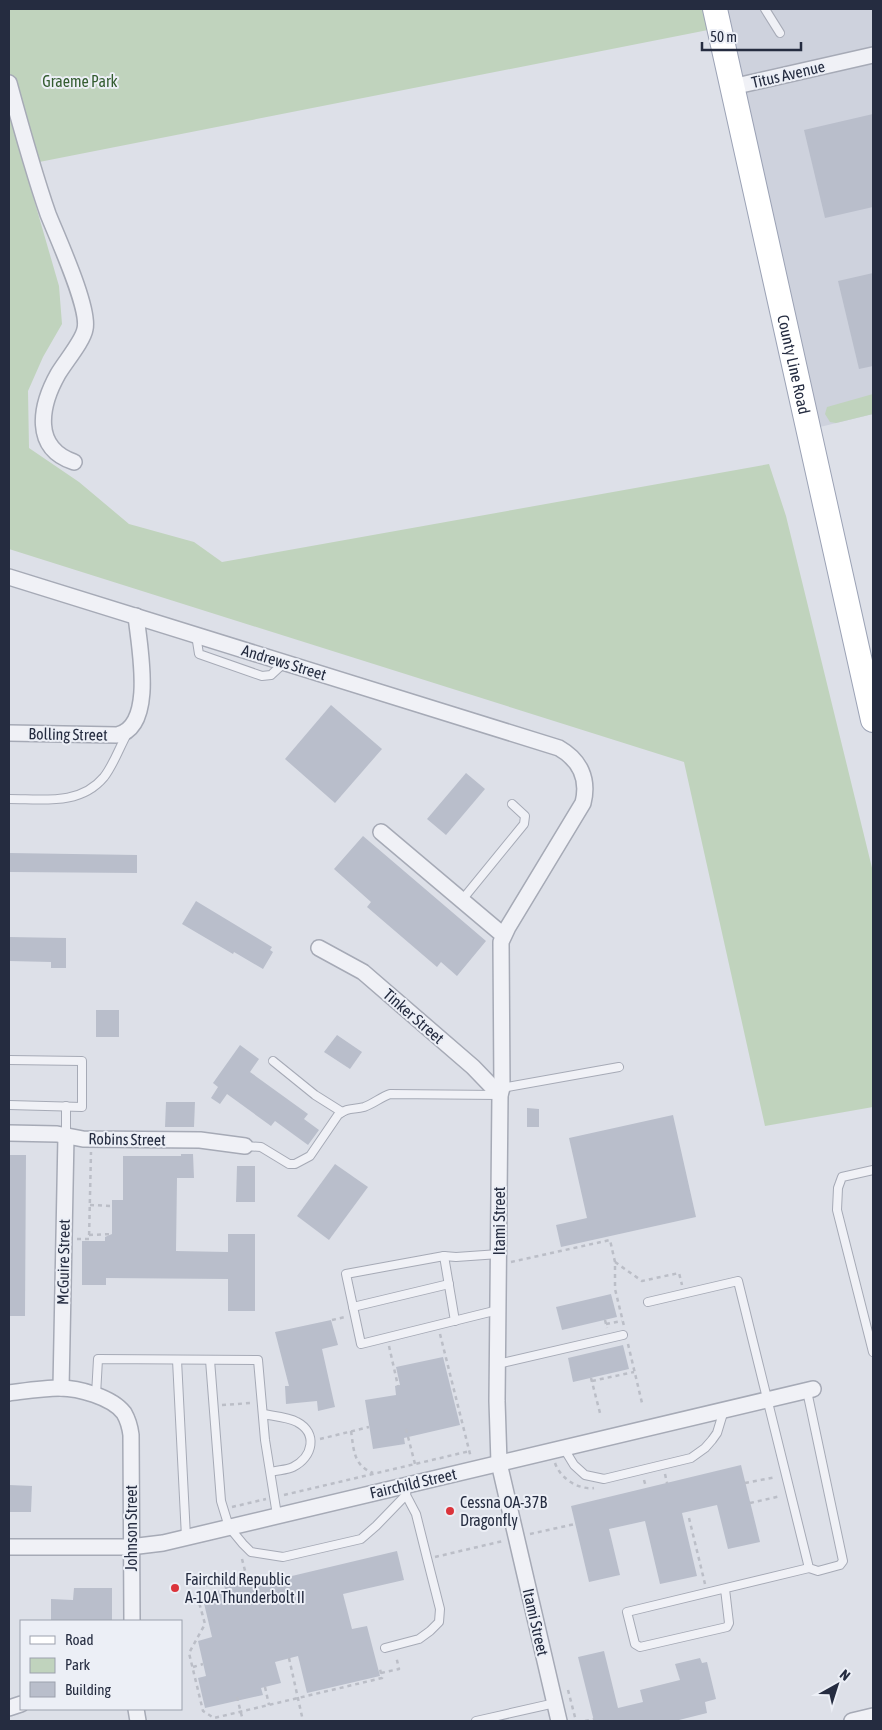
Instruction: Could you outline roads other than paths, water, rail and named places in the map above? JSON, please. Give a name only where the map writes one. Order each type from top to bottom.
[{"type":"main road","name":"County Line Road","points":[[715,9],[873,720]]},
{"type":"street","name":"Titus Avenue","points":[[732,86],[873,55]]},
{"type":"street","points":[[9,83],[48,213],[84,308],[86,329],[49,392],[44,417],[44,434],[50,448],[62,458],[74,462]]},
{"type":"street","name":"Andrews Street","points":[[9,577],[559,748]]},
{"type":"street","name":"Bolling Street","points":[[9,733],[117,735],[124,734],[129,730],[134,725],[140,712],[142,667],[136,616]]},
{"type":"street","name":"Itami Street","points":[[559,748],[571,757],[581,770],[585,786],[583,803],[503,935],[501,942],[498,1260],[499,1462],[559,1721]]},
{"type":"street","points":[[381,832],[503,935]]},
{"type":"street","name":"Tinker Street","points":[[319,948],[363,972],[501,1091]]},
{"type":"street","name":"Robins Street","points":[[9,1133],[57,1134],[92,1139],[200,1140],[245,1146]]},
{"type":"street","name":"McGuire Street","points":[[61,1388],[66,1136]]},
{"type":"street","points":[[9,1393],[61,1388],[96,1395]]},
{"type":"street","name":"Fairchild Street","points":[[9,1547],[130,1547],[163,1543],[186,1537],[233,1532],[277,1516],[406,1490],[470,1469],[810,1390]]},
{"type":"street","name":"Johnson Street","points":[[96,1395],[113,1403],[123,1412],[129,1423],[131,1435],[130,1547],[132,1620]]},
{"type":"street","points":[[852,1721],[873,1716]]},
{"type":"lane","points":[[765,9],[780,33]]},
{"type":"lane","points":[[9,799],[68,798],[89,791],[105,776],[129,730]]},
{"type":"lane","points":[[462,900],[524,824],[525,816],[512,804]]},
{"type":"lane","points":[[9,1060],[82,1062],[82,1107],[9,1105]]},
{"type":"lane","points":[[273,1061],[316,1095],[342,1112]]},
{"type":"lane","points":[[245,1146],[261,1147],[289,1164],[295,1164],[310,1156],[342,1112],[364,1107],[390,1094],[501,1091],[619,1068]]},
{"type":"lane","points":[[66,1106],[66,1136]]},
{"type":"lane","points":[[873,1170],[842,1177],[838,1188],[836,1210],[873,1352]]},
{"type":"lane","points":[[444,1256],[455,1321]]},
{"type":"lane","points":[[498,1260],[444,1256],[346,1274],[361,1344],[498,1310]]},
{"type":"lane","points":[[648,1302],[738,1281],[809,1568]]},
{"type":"lane","points":[[353,1307],[449,1284]]},
{"type":"lane","points":[[498,1364],[624,1334]]},
{"type":"lane","points":[[96,1395],[98,1359],[258,1360],[270,1472],[277,1516]]},
{"type":"lane","points":[[177,1360],[186,1537]]},
{"type":"lane","points":[[210,1360],[221,1501],[233,1532],[252,1552],[283,1557],[361,1539],[376,1526],[406,1490],[416,1514],[440,1609],[439,1622],[419,1639],[389,1647]]},
{"type":"lane","points":[[725,1589],[729,1623],[727,1627],[640,1647],[635,1644],[627,1612],[809,1568],[818,1571],[840,1565],[843,1561],[810,1390]]},
{"type":"lane","points":[[563,1448],[574,1465],[585,1475],[604,1480],[691,1458],[705,1448],[717,1433],[724,1410]]},
{"type":"lane","points":[[263,1414],[297,1421],[309,1431],[312,1444],[306,1458],[293,1467],[270,1472]]},
{"type":"lane","points":[[476,1721],[508,1718],[554,1703]]},
{"type":"place","name":"Cessna OA-37B Dragonfly","points":[[450,1511]]},
{"type":"place","name":"Fairchild Republic A-10A Thunderbolt II","points":[[175,1588]]},
{"type":"park label","name":"Graeme Park","points":[[80,81]]}]
